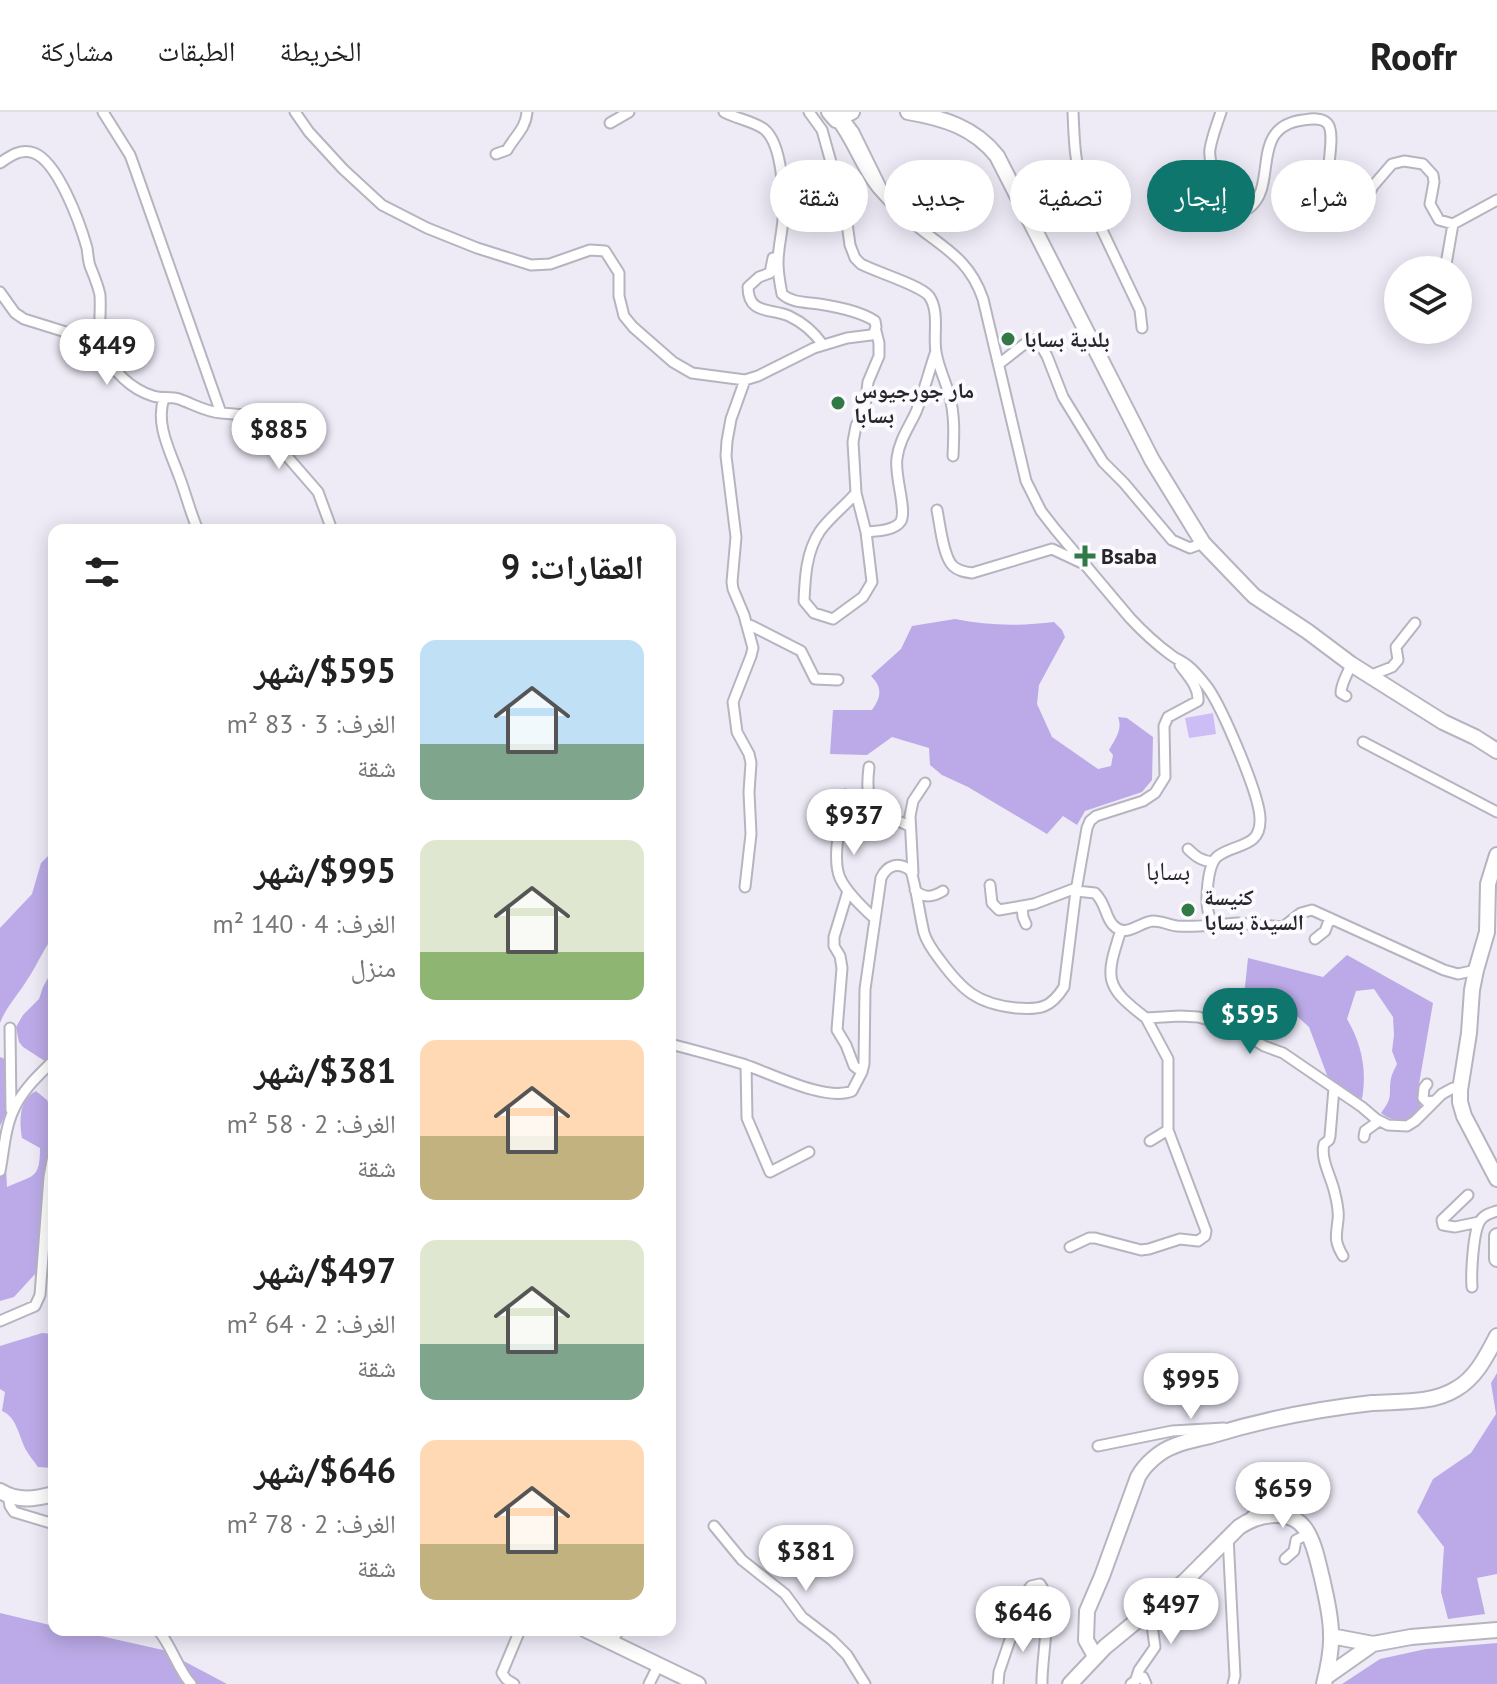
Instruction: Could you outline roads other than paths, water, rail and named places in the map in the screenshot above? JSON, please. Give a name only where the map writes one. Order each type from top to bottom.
[{"type":"street","points":[[103,112],[130,155],[221,413]]},
{"type":"street","points":[[295,112],[343,169],[382,205],[427,228],[531,265],[550,264],[590,250],[605,251],[619,273],[619,296],[624,316],[673,362],[699,375],[745,380],[823,345],[871,335],[876,331]]},
{"type":"street","points":[[496,154],[507,150],[524,128],[527,112]]},
{"type":"street","points":[[610,123],[629,112]]},
{"type":"street","points":[[724,112],[761,127],[772,140],[782,179],[783,219],[778,262],[784,297],[848,310],[875,321],[879,356],[868,382],[865,407],[854,433],[856,493],[866,532],[872,582],[863,597],[833,619],[814,613],[804,601],[805,578],[820,531],[856,493]]},
{"type":"street","points":[[809,112],[818,123],[829,152],[855,258],[861,264],[928,295],[935,313],[936,351],[950,396],[953,456]]},
{"type":"street","points":[[908,112],[936,117],[966,130],[983,139],[997,156],[1152,460],[1203,543],[1279,619],[1307,631],[1369,676],[1497,751]]},
{"type":"street","points":[[1073,112],[1075,162],[1083,190],[1140,310],[1142,328]]},
{"type":"street","points":[[1221,112],[1210,149],[1210,161],[1228,194],[1243,208],[1249,208],[1259,198],[1269,146],[1275,134],[1286,124],[1318,119],[1326,122],[1331,131],[1329,206],[1332,213],[1346,220],[1356,217],[1373,186],[1392,164],[1404,161],[1423,164],[1433,175],[1430,204],[1439,220],[1453,224],[1497,200]]},
{"type":"street","points":[[837,114],[871,180],[909,220],[954,254],[973,275],[983,299],[1026,481],[1041,511],[1145,635],[1187,664],[1209,689],[1228,728],[1259,808],[1260,830],[1256,837],[1213,862],[1207,892],[1209,918],[1215,925]]},
{"type":"street","points":[[0,163],[23,151],[34,153],[48,164],[61,183],[82,234],[99,291],[99,345]]},
{"type":"street","points":[[1447,256],[1453,224]]},
{"type":"street","points":[[779,244],[770,273],[749,286],[748,295],[757,308],[779,312],[807,326],[823,345]]},
{"type":"street","points":[[0,292],[15,313],[24,319],[99,345],[122,379],[148,394],[181,399],[199,408],[221,413],[246,415],[259,424],[318,492],[330,524]]},
{"type":"street","points":[[999,364],[1027,342],[1039,342],[1063,397],[1103,462],[1172,540],[1190,548],[1203,543]]},
{"type":"street","points":[[866,532],[895,527],[901,521],[896,470],[898,453],[918,407],[936,351]]},
{"type":"street","points":[[745,380],[731,419],[726,456],[736,537],[732,582],[752,643],[752,652],[733,702],[737,732],[751,763],[751,834],[745,887]]},
{"type":"street","points":[[164,398],[161,421],[193,524]]},
{"type":"street","points":[[937,510],[947,557],[954,567],[963,572],[972,573],[1052,549],[1085,564]]},
{"type":"street","points":[[746,623],[801,651],[815,679],[838,680]]},
{"type":"street","points":[[1369,676],[1392,667],[1398,660],[1396,647],[1415,623]]},
{"type":"street","points":[[676,1046],[834,1093],[852,1091],[864,1064],[865,989],[881,878],[894,865],[911,871],[929,946],[952,976],[974,996],[998,1006],[1041,1008],[1050,1004],[1064,987],[1076,890],[1090,821],[1096,816],[1143,801],[1155,793],[1165,777],[1164,726],[1168,717],[1198,701],[1193,683],[1172,656]]},
{"type":"street","points":[[1346,696],[1341,693],[1341,687],[1351,664]]},
{"type":"street","points":[[1363,742],[1497,812]]},
{"type":"street","points":[[869,767],[867,792],[872,806],[910,826]]},
{"type":"street","points":[[912,876],[910,826],[913,801],[925,783]]},
{"type":"street","points":[[845,795],[837,854],[839,873],[848,891],[874,918]]},
{"type":"street","points":[[1188,849],[1197,858],[1213,862]]},
{"type":"street","points":[[1497,855],[1488,884],[1492,931],[1476,970],[1460,1090],[1464,1116],[1497,1179]]},
{"type":"street","points":[[990,885],[990,896],[999,910],[1034,904],[1076,890],[1095,893],[1103,901],[1110,923],[1128,931],[1144,923],[1158,921],[1181,926],[1237,923],[1283,927],[1301,913],[1312,910],[1444,970],[1458,974],[1476,970]]},
{"type":"street","points":[[915,890],[928,897],[943,891]]},
{"type":"street","points":[[848,891],[834,937],[842,968],[837,1030],[854,1066],[862,1072]]},
{"type":"street","points":[[1022,906],[1026,924]]},
{"type":"street","points":[[1315,939],[1325,931],[1330,918]]},
{"type":"street","points":[[1070,1247],[1095,1238],[1141,1250],[1180,1239],[1198,1241],[1206,1231],[1168,1130],[1168,1059],[1146,1018],[1122,999],[1111,981],[1112,959],[1121,930]]},
{"type":"street","points":[[1146,1018],[1198,1017],[1231,1026],[1264,1046],[1283,1053],[1388,1125],[1407,1126],[1448,1090],[1460,1090]]},
{"type":"street","points":[[0,1171],[11,1117],[10,1028]]},
{"type":"street","points":[[746,1065],[747,1118],[770,1172],[809,1152]]},
{"type":"street","points":[[11,1117],[23,1094],[48,1067]]},
{"type":"street","points":[[1427,1084],[1423,1098],[1427,1102],[1434,1101]]},
{"type":"street","points":[[1334,1088],[1330,1136],[1322,1154],[1335,1192],[1337,1246],[1343,1256]]},
{"type":"street","points":[[1364,1137],[1365,1131],[1379,1121]]},
{"type":"street","points":[[1150,1141],[1168,1130]]},
{"type":"street","points":[[0,1321],[35,1306],[40,1295],[48,1190]]},
{"type":"street","points":[[1468,1195],[1442,1220],[1443,1225],[1455,1227],[1479,1222]]},
{"type":"street","points":[[1472,1287],[1479,1222],[1486,1214],[1497,1211]]},
{"type":"street","points":[[1497,1236],[1497,1259]]},
{"type":"street","points":[[1095,1656],[1086,1640],[1087,1611],[1142,1470],[1158,1455],[1174,1446],[1236,1428],[1332,1408],[1421,1400],[1448,1393],[1461,1386],[1477,1369],[1497,1336]]},
{"type":"street","points":[[1098,1446],[1172,1431],[1236,1428]]},
{"type":"street","points":[[1070,1684],[1095,1656],[1184,1582],[1228,1536],[1296,1476]]},
{"type":"street","points":[[4,1493],[35,1499],[48,1496]]},
{"type":"street","points":[[4,1493],[14,1512],[48,1522]]},
{"type":"street","points":[[1247,1522],[1263,1516],[1285,1516],[1305,1527],[1329,1607],[1331,1652],[1325,1681]]},
{"type":"street","points":[[714,1526],[742,1560],[777,1586],[802,1617],[847,1655],[865,1684]]},
{"type":"street","points":[[1285,1559],[1294,1551],[1296,1540],[1308,1534]]},
{"type":"street","points":[[1228,1536],[1233,1684]]},
{"type":"street","points":[[998,1684],[999,1672],[1026,1593],[1031,1586],[1040,1584],[1045,1590],[1046,1627],[1042,1684]]},
{"type":"street","points":[[1138,1682],[1139,1670],[1155,1647],[1152,1625],[1145,1616]]},
{"type":"street","points":[[1331,1636],[1373,1644],[1411,1637],[1497,1630]]},
{"type":"street","points":[[164,1636],[191,1684]]},
{"type":"street","points":[[514,1684],[502,1673],[517,1636]]},
{"type":"street","points":[[615,1636],[658,1666],[698,1684]]},
{"type":"street","points":[[1325,1681],[1373,1644]]},
{"type":"street","points":[[649,1684],[658,1666]]},
{"type":"place","name":"بلدية بسابا","points":[[1008,339]]},
{"type":"place","name":"مار جورجيوس بسابا","points":[[838,403]]},
{"type":"place","name":"Bsaba","points":[[1085,556]]},
{"type":"place","name":"كنيسة السيدة بسابا","points":[[1188,910]]},
{"type":"district","name":"بسابا","points":[[1168,870]]}]
